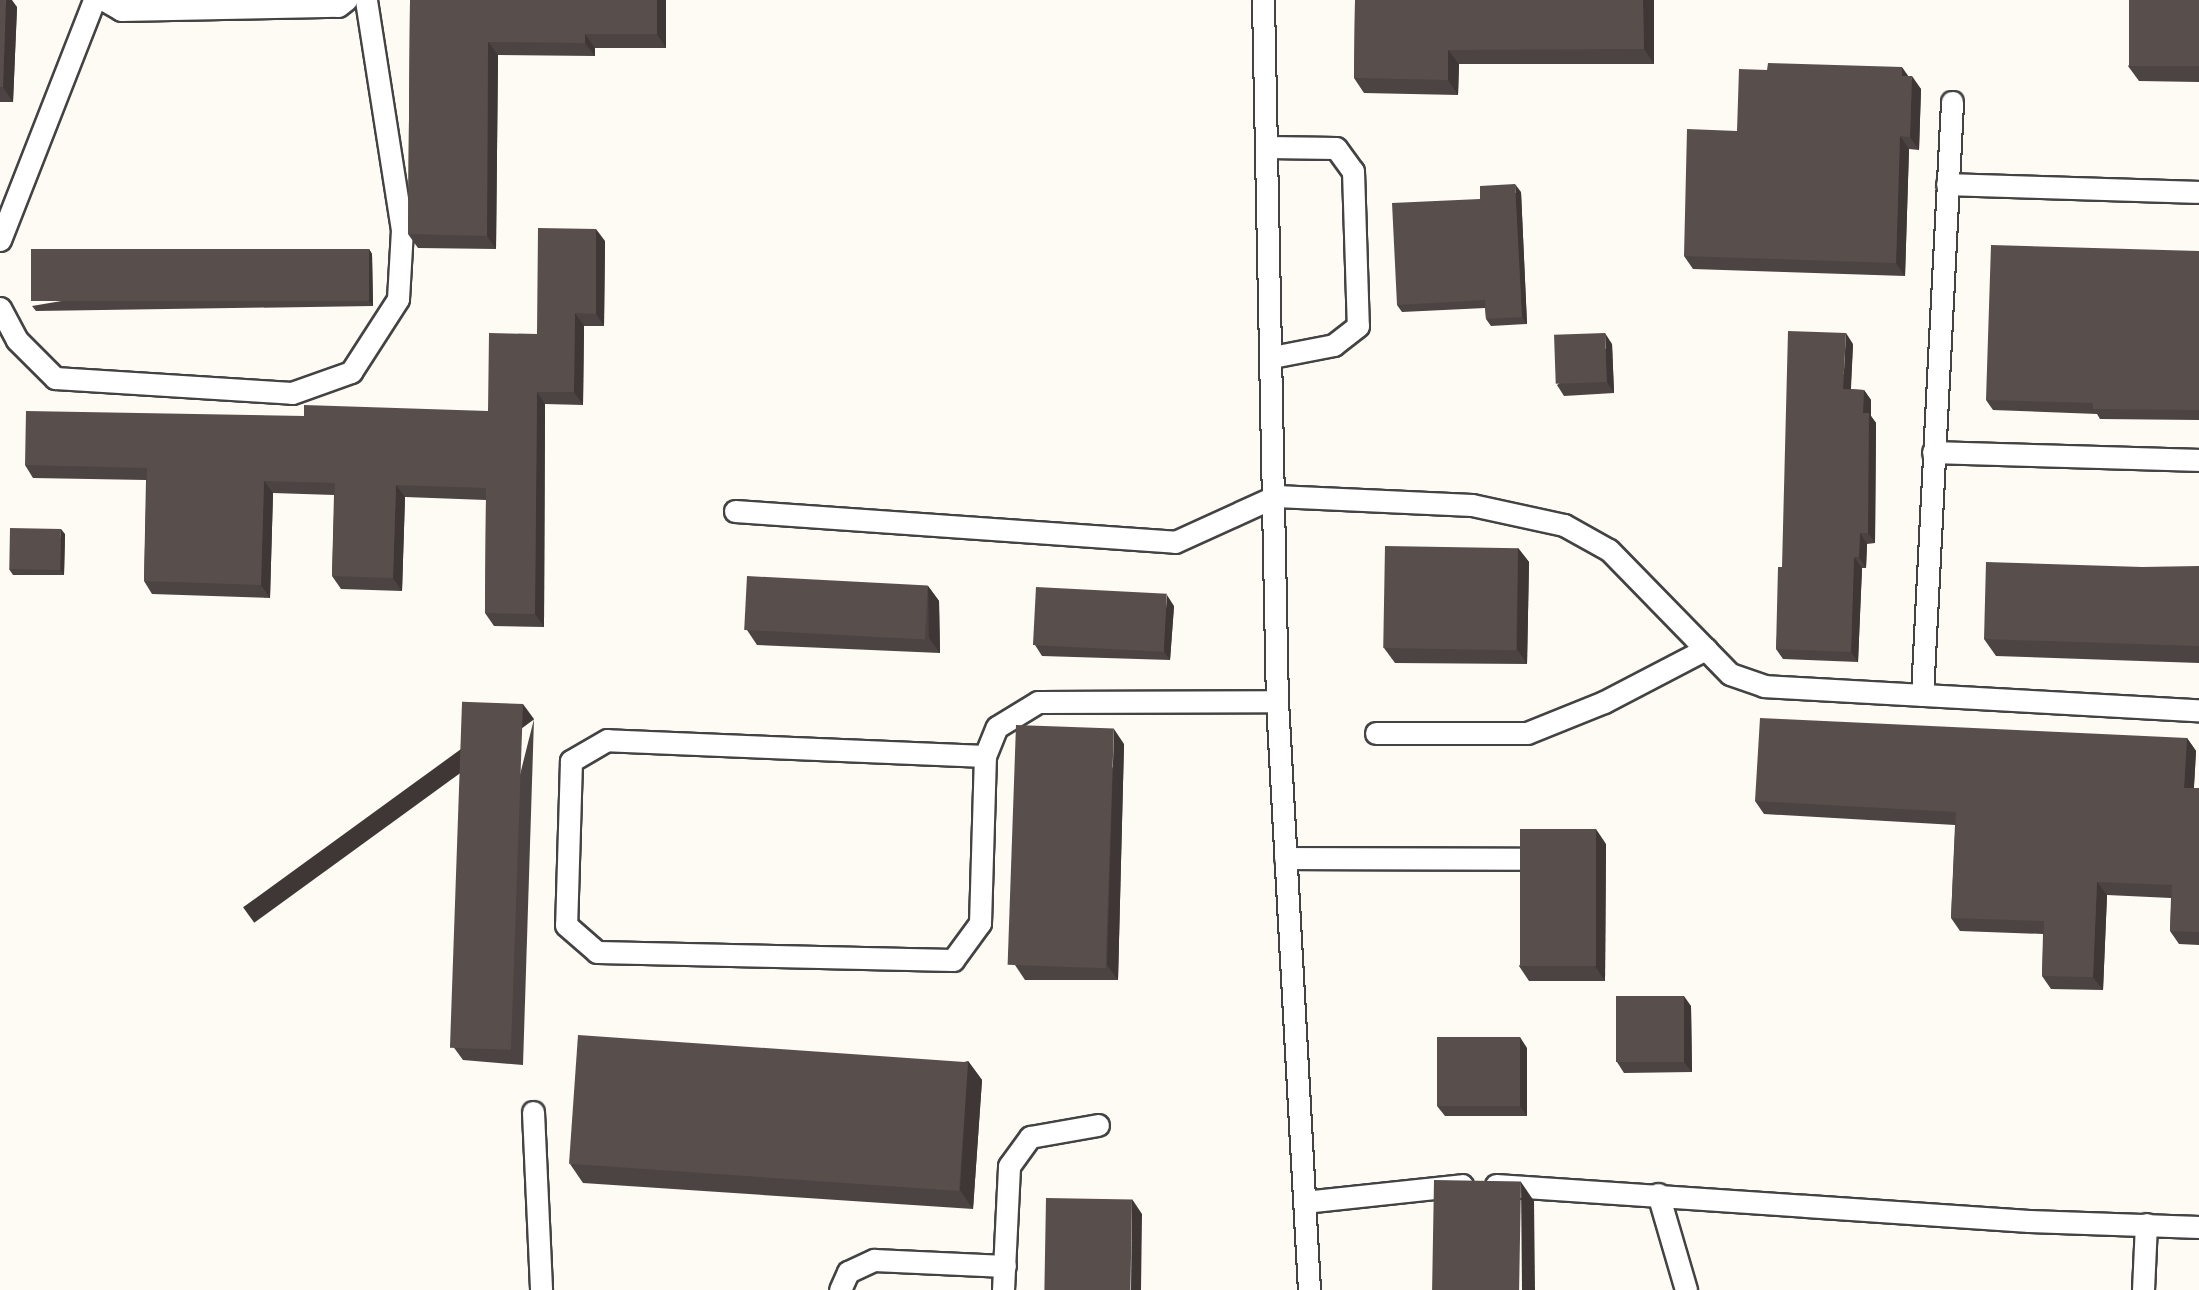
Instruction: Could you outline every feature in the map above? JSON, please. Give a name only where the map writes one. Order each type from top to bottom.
[{"type":"lane","points":[[0,240],[94,0]]},
{"type":"lane","points":[[104,0],[120,10],[338,6],[346,0]]},
{"type":"lane","points":[[0,308],[17,340],[55,378],[292,393],[351,372],[398,299],[402,230],[366,0]]},
{"type":"lane","points":[[1263,0],[1276,496],[1277,701],[1309,1290]]},
{"type":"lane","points":[[1922,695],[1952,102]]},
{"type":"lane","points":[[1267,147],[1336,148],[1353,171],[1358,326],[1334,345],[1272,357]]},
{"type":"lane","points":[[1947,184],[2198,192]]},
{"type":"lane","points":[[1933,452],[2199,460]]},
{"type":"lane","points":[[735,512],[1175,542],[1276,496],[1472,506],[1564,525],[1609,550],[1730,674],[1764,686],[2199,710]]},
{"type":"lane","points":[[1376,734],[1527,733],[1604,702],[1706,649]]},
{"type":"lane","points":[[985,756],[607,740],[571,761],[566,925],[597,952],[953,960],[980,923],[985,756],[997,727],[1038,702],[1277,701]]},
{"type":"lane","points":[[1285,858],[1519,860]]},
{"type":"lane","points":[[533,1112],[541,1290]]},
{"type":"lane","points":[[1003,1290],[1009,1166],[1030,1137],[1098,1125]]},
{"type":"lane","points":[[1304,1202],[1470,1184],[1658,1194],[2029,1221],[2199,1227]]},
{"type":"lane","points":[[1658,1194],[1686,1290]]},
{"type":"lane","points":[[2143,1290],[2146,1224]]},
{"type":"lane","points":[[840,1290],[848,1272],[874,1260],[1005,1266]]},
{"type":"building","points":[[0,0],[6,0],[3,87],[0,87]]},
{"type":"building","points":[[410,0],[657,0],[657,34],[585,34],[585,43],[488,42],[487,236],[408,234]]},
{"type":"building","points":[[1355,0],[1643,0],[1644,49],[1448,50],[1448,80],[1354,78]]},
{"type":"building","points":[[2129,0],[2199,0],[2199,66],[2129,66]]},
{"type":"building","points":[[1768,63],[1902,67],[1902,76],[1912,76],[1910,137],[1900,136],[1896,263],[1684,256],[1687,129],[1737,131],[1739,69],[1767,70]]},
{"type":"building","points":[[1515,184],[1522,317],[1486,319],[1485,300],[1397,305],[1392,203],[1480,199],[1480,186]]},
{"type":"building","points":[[538,228],[596,229],[596,314],[575,313],[574,392],[537,392],[535,614],[485,613],[486,488],[396,485],[393,578],[332,576],[335,483],[264,481],[261,585],[144,581],[147,468],[25,465],[26,411],[304,416],[304,405],[488,411],[489,333],[537,334]]},
{"type":"building","points":[[1991,245],[2199,251],[2199,410],[2093,409],[2093,403],[1986,400]]},
{"type":"building","points":[[31,249],[369,249],[369,301],[31,301]]},
{"type":"building","points":[[1788,331],[1846,333],[1843,389],[1864,390],[1863,413],[1869,413],[1868,533],[1860,533],[1859,557],[1854,557],[1851,652],[1776,649],[1778,567],[1782,567]]},
{"type":"building","points":[[1605,333],[1607,382],[1556,384],[1554,335]]},
{"type":"building","points":[[10,528],[61,529],[60,570],[9,569]]},
{"type":"building","points":[[1385,546],[1518,548],[1516,650],[1383,648]]},
{"type":"building","points":[[1986,562],[2142,567],[2199,566],[2199,646],[1984,639]]},
{"type":"building","points":[[747,576],[928,585],[925,639],[744,630]]},
{"type":"building","points":[[1036,587],[1167,594],[1164,652],[1033,645]]},
{"type":"building","points":[[462,702],[523,704],[511,1050],[450,1048]]},
{"type":"building","points":[[1760,718],[2187,738],[2184,788],[2199,788],[2199,932],[2170,931],[2172,885],[2097,882],[2093,977],[2042,976],[2044,921],[1951,918],[1956,812],[1755,801]]},
{"type":"building","points":[[1016,725],[1114,728],[1106,968],[1008,965]]},
{"type":"building","points":[[1520,829],[1596,829],[1596,966],[1520,966]]},
{"type":"building","points":[[1616,996],[1684,996],[1684,1062],[1616,1062]]},
{"type":"building","points":[[578,1035],[968,1062],[959,1191],[569,1164]]},
{"type":"building","points":[[1437,1037],[1520,1037],[1520,1106],[1437,1106]]},
{"type":"building","points":[[1434,1180],[1521,1182],[1519,1290],[1432,1290]]},
{"type":"building","points":[[1046,1198],[1132,1200],[1130,1290],[1044,1290]]}]
